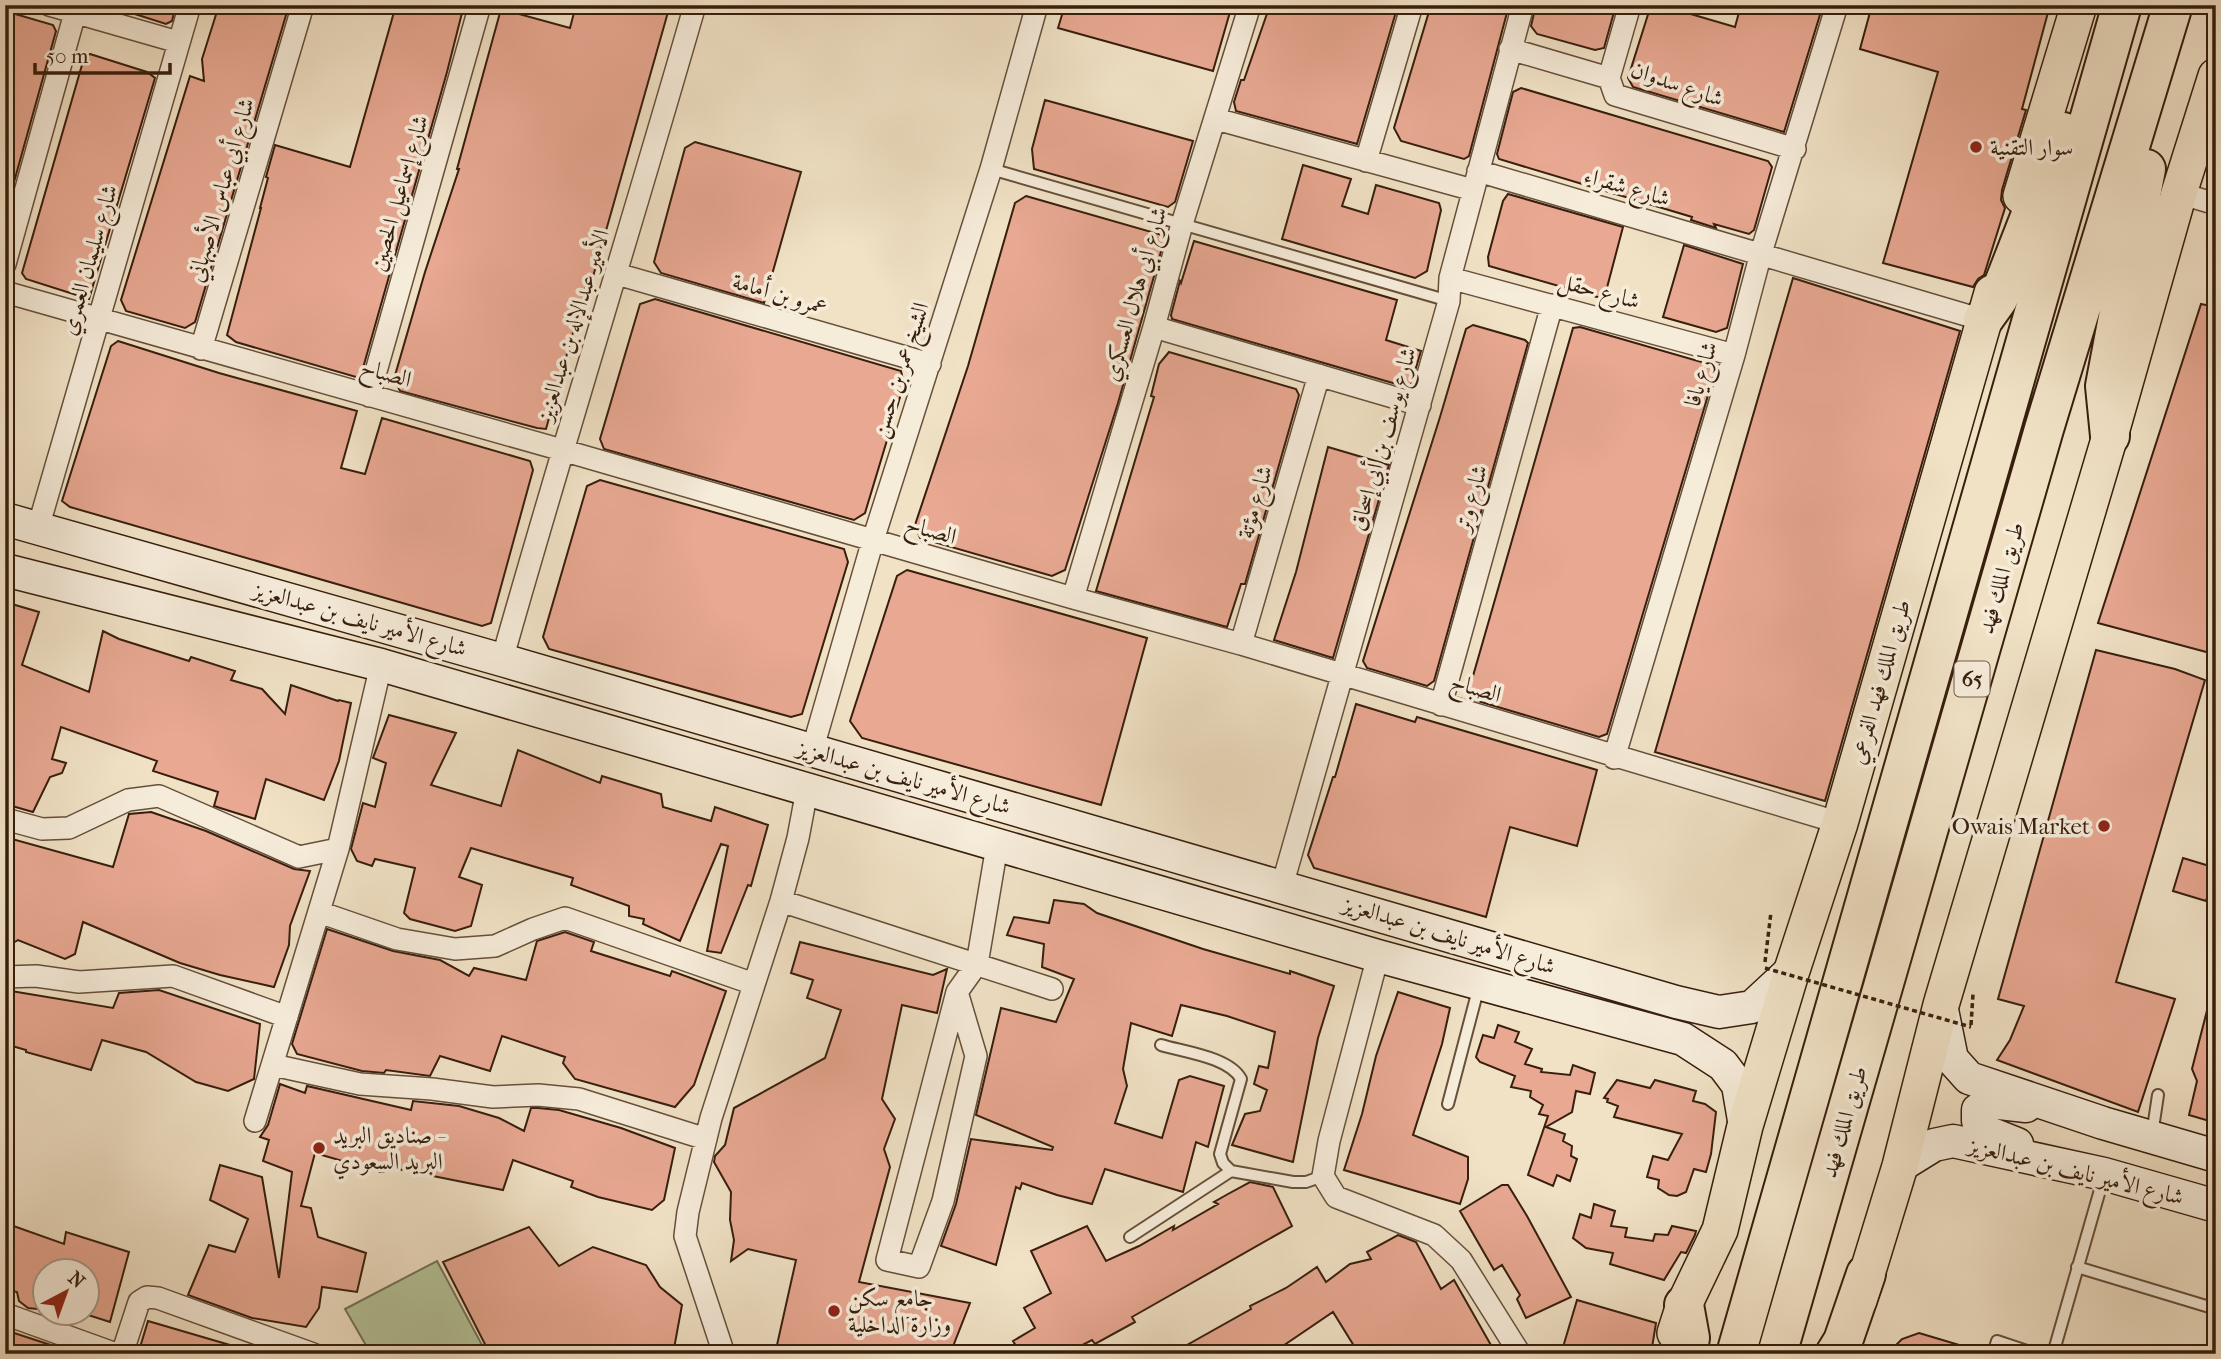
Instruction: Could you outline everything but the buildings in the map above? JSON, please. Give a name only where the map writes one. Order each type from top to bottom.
[{"type":"highway","points":[[1983,320],[1998,299],[2086,75],[2121,5]]},
{"type":"highway","name":"طريق الملك فهد","points":[[1736,1354],[2121,5]]},
{"type":"highway","points":[[2110,436],[2105,386],[2166,68],[2169,17]]},
{"type":"highway","name":"طريق الملك فهد","points":[[1777,1354],[2036,456],[2169,17]]},
{"type":"highway","points":[[1835,1354],[1843,1340],[1866,1275]]},
{"type":"highway","points":[[1684,1305],[1690,1338],[1687,1354]]},
{"type":"main road","name":"طريق الملك فهد الفرعي","points":[[1670,1354],[1684,1305],[1720,1230],[1778,969],[1840,824],[1983,320],[2079,5]]},
{"type":"main road","points":[[1843,1354],[1900,1166],[1941,1005],[2110,436],[2179,193],[2216,76]]},
{"type":"street","points":[[49,5],[178,42]]},
{"type":"street","name":"شارع سليمان العمري","points":[[38,528],[190,5]]},
{"type":"street","name":"شارع أبي عباس الأصبهاني","points":[[201,349],[303,5]]},
{"type":"street","name":"شارع إسماعيل الحصين","points":[[369,396],[480,5]]},
{"type":"street","name":"الأمير عبدالإله بن عبدالعزيز","points":[[502,660],[695,5]]},
{"type":"street","name":"الشيخ عمر بن حسن","points":[[812,751],[873,540],[991,169],[1037,5]]},
{"type":"street","name":"شارع أبي هلال العسكري","points":[[1073,598],[1182,224],[1250,5]]},
{"type":"street","points":[[1366,161],[1412,5]]},
{"type":"street","name":"شارع يوسف بن أبي إسحاق","points":[[1282,886],[1449,301],[1450,278],[1523,5]]},
{"type":"street","points":[[1609,78],[1630,5]]},
{"type":"street","name":"شارع يافا","points":[[1615,758],[1734,355],[1761,253],[1837,5]]},
{"type":"street","points":[[5,264],[75,13]]},
{"type":"street","name":"شارع سدوان","points":[[1510,49],[1609,78],[1615,95],[1795,149]]},
{"type":"street","name":"شارع شقراء","points":[[1216,119],[1366,161],[1475,181],[1761,253],[1983,320]]},
{"type":"street","points":[[2179,193],[2216,204]]},
{"type":"street","name":"عمرو بن أمامة","points":[[617,274],[930,364]]},
{"type":"street","name":"شارع حقل","points":[[1450,278],[1734,355]]},
{"type":"street","name":"الصباح","points":[[5,292],[1241,645],[1840,824]]},
{"type":"street","name":"شارع وتر","points":[[1441,705],[1552,305]]},
{"type":"street","points":[[1154,327],[1420,405]]},
{"type":"street","name":"شارع مؤتة","points":[[1241,645],[1319,375]]},
{"type":"street","name":"شارع الأمير نايف بن عبدالعزيز","points":[[5,519],[502,660],[1676,1002],[1719,1012],[1752,1007],[1778,969]]},
{"type":"street","name":"شارع الأمير نايف بن عبدالعزيز","points":[[5,570],[381,665],[1378,956],[1684,1038],[1723,1065],[1738,1085],[1745,1126]]},
{"type":"street","points":[[255,1122],[338,849],[381,665]]},
{"type":"street","points":[[724,1354],[685,1236],[688,1212],[706,1139],[781,901],[798,838],[807,790]]},
{"type":"street","points":[[5,819],[41,829],[69,828],[128,800],[159,796],[299,857],[338,849]]},
{"type":"street","points":[[957,992],[976,1056],[943,1201],[919,1267],[887,1260],[957,992],[977,964],[997,846]]},
{"type":"street","points":[[781,901],[1052,989]]},
{"type":"street","points":[[319,912],[397,939],[455,949],[495,946],[565,918],[754,984]]},
{"type":"street","points":[[1378,956],[1329,1141],[1324,1176],[1336,1196],[1434,1235],[1461,1260],[1520,1354]]},
{"type":"street","points":[[5,977],[36,976],[79,982],[173,976],[287,1017]]},
{"type":"street","points":[[1676,1002],[1701,1013],[1708,1021],[1709,1034],[1702,1042],[1684,1038]]},
{"type":"street","points":[[1941,1005],[1952,1059],[1969,1078],[2103,1123],[2216,1156]]},
{"type":"street","points":[[272,1065],[360,1084],[432,1088],[492,1097],[538,1095],[579,1099],[706,1139]]},
{"type":"street","points":[[2103,1123],[2021,1105],[1991,1102],[1978,1110],[1978,1121],[1982,1130],[2104,1174]]},
{"type":"street","name":"شارع الأمير نايف بن عبدالعزيز","points":[[1900,1166],[1934,1144],[1954,1141],[2104,1174],[2216,1206]]},
{"type":"street","points":[[122,1354],[139,1303],[147,1297],[158,1298],[313,1354]]},
{"type":"street","points":[[5,1314],[116,1354]]},
{"type":"lane","points":[[991,169],[1449,301]]},
{"type":"lane","points":[[1448,1104],[1480,983]]},
{"type":"lane","points":[[1161,1045],[1226,1064],[1236,1071],[1241,1079],[1220,1154],[1223,1163],[1231,1171],[1293,1182],[1306,1182],[1324,1176]]},
{"type":"lane","points":[[2152,1138],[2158,1095]]},
{"type":"lane","points":[[1130,1237],[1231,1171]]},
{"type":"lane","points":[[2053,1354],[2104,1174]]},
{"type":"lane","points":[[2077,1267],[2216,1309]]},
{"type":"lane","points":[[1993,1354],[1997,1341],[2036,1354]]},
{"type":"path","points":[[1770,912],[1778,969],[1971,1027],[1973,992]]},
{"type":"green space","points":[[437,1261],[482,1345],[466,1354],[371,1354],[345,1309]]},
{"type":"place","name":"سوار التقنية","points":[[1976,147]]},
{"type":"place","name":"Owais Market","points":[[2104,826]]},
{"type":"place","name":"صناديق البريد - البريد السعودي","points":[[319,1148]]},
{"type":"place","name":"جامع سكن وزارة الداخلية","points":[[834,1311]]}]
